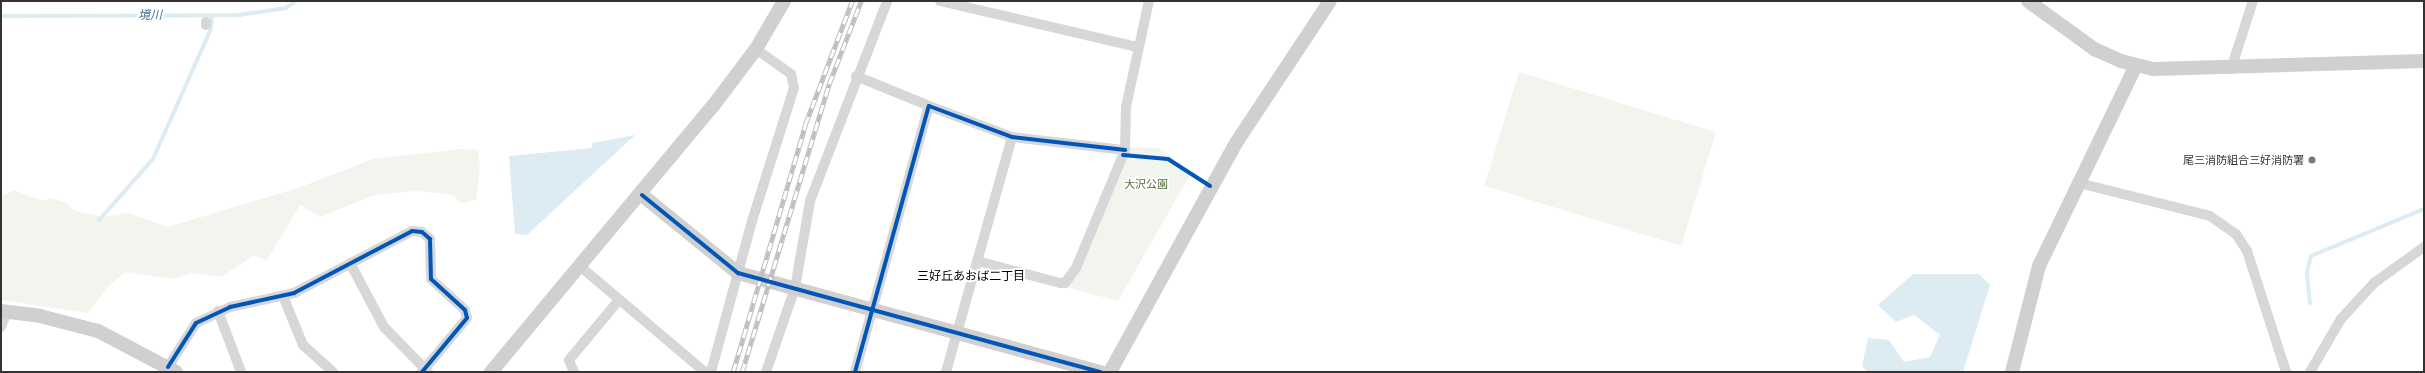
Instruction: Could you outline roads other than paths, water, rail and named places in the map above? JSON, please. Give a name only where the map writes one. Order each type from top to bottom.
[{"type":"street","points":[[491,372],[642,195],[756,49],[784,1]]},
{"type":"street","points":[[766,372],[795,288],[810,201],[856,76],[887,1]]},
{"type":"street","points":[[940,1],[1138,47]]},
{"type":"street","points":[[977,261],[1065,283],[1076,268],[1125,150],[1126,107],[1149,1]]},
{"type":"street","points":[[1110,372],[1236,143],[1330,1]]},
{"type":"street","points":[[2232,69],[2253,1]]},
{"type":"street","points":[[2033,3],[2094,49],[2136,65],[2176,70],[2424,61]]},
{"type":"street","points":[[711,372],[738,273],[795,81],[791,74],[756,49]]},
{"type":"street","points":[[2012,372],[2031,284],[2136,65]]},
{"type":"street","points":[[856,76],[929,106],[1012,137],[1125,150]]},
{"type":"street","points":[[855,372],[871,310],[929,106]]},
{"type":"street","points":[[946,372],[955,333],[1012,137]]},
{"type":"street","points":[[2079,183],[2210,216],[2236,234],[2247,251],[2286,372]]},
{"type":"street","points":[[642,195],[738,273],[1102,372]]},
{"type":"street","points":[[1,327],[4,311],[98,331],[172,369],[196,323],[218,311],[282,296],[412,231],[426,234],[431,279],[465,310],[467,318],[425,371],[384,327],[350,263]]},
{"type":"street","points":[[2310,372],[2341,319],[2374,284],[2424,247]]},
{"type":"street","points":[[581,267],[705,372]]},
{"type":"street","points":[[282,296],[304,345],[332,372]]},
{"type":"street","points":[[574,372],[570,360],[619,300]]},
{"type":"street","points":[[218,311],[241,372]]},
{"type":"waterway","name":"境川","points":[[1,16],[239,15],[286,8],[296,1]]},
{"type":"waterway","points":[[99,220],[153,159],[211,29],[212,15]]},
{"type":"waterway","points":[[2310,303],[2307,272],[2311,256],[2424,209]]},
{"type":"railway","points":[[733,372],[805,125],[852,1]]},
{"type":"railway","points":[[742,372],[829,84],[861,1]]},
{"type":"place","name":"尾三消防組合三好消防署","points":[[2312,160]]},
{"type":"district","name":"三好丘あおば二丁目","points":[[971,276]]},
{"type":"park label","name":"大沢公園","points":[[1146,184]]}]
